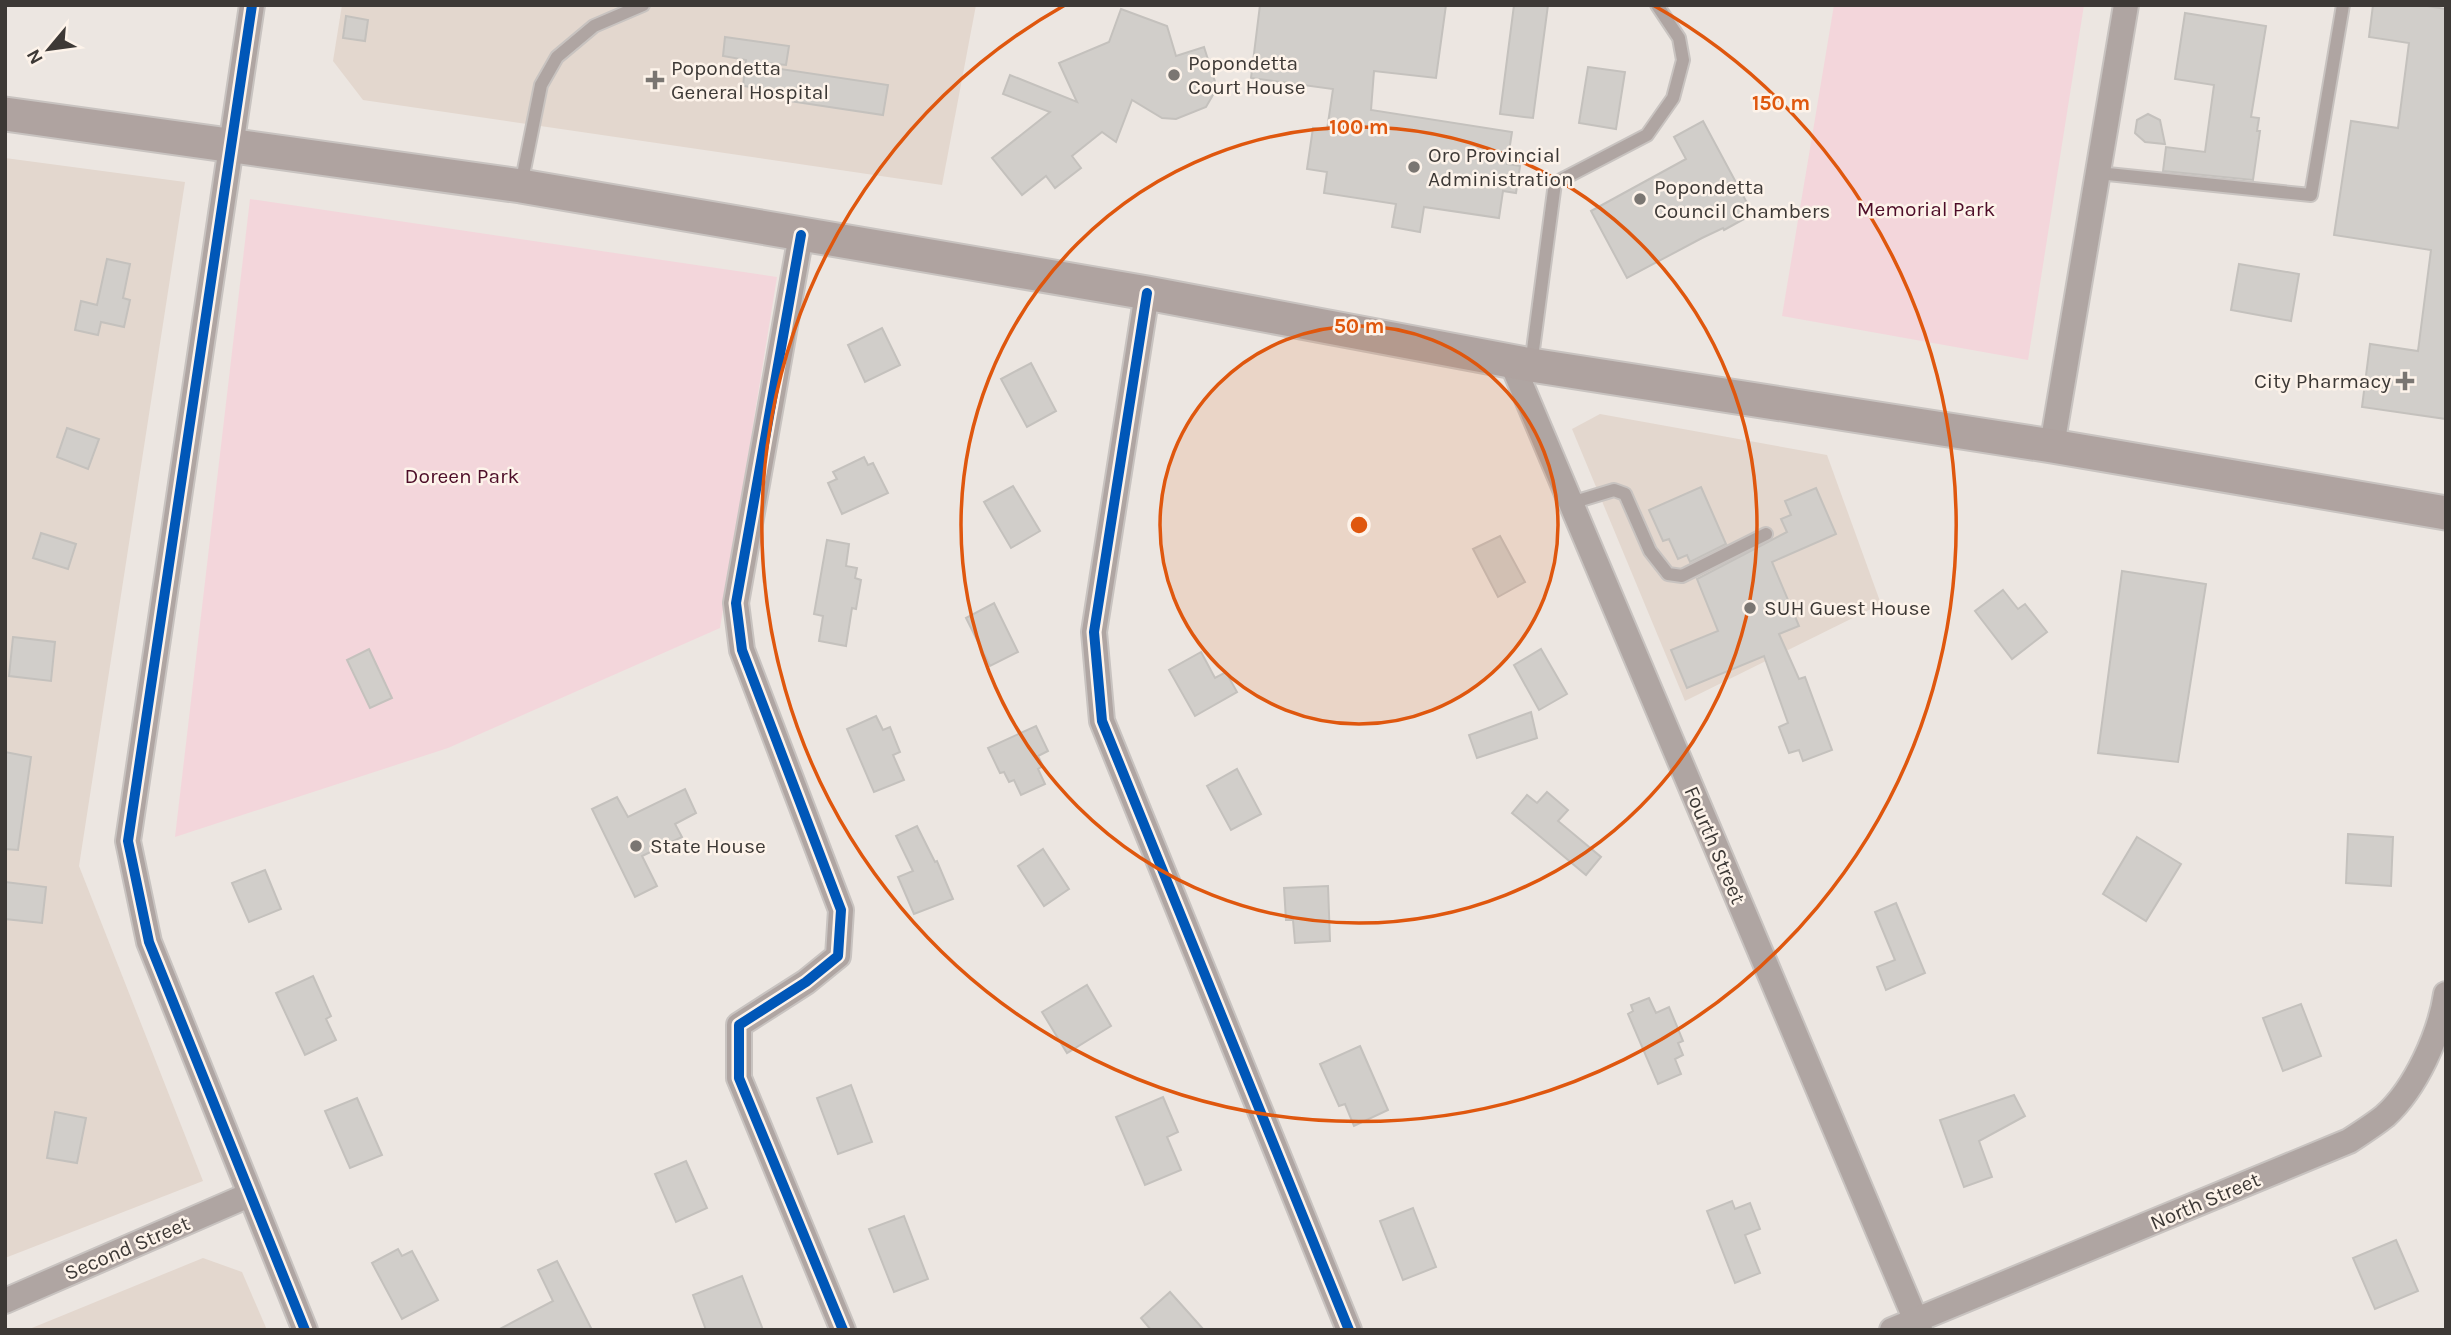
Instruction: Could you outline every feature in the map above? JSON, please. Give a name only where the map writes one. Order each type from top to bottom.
[{"type":"main road","points":[[5,114],[521,186],[1147,293],[1521,363],[2052,446],[2446,513]]},
{"type":"street","points":[[252,5],[128,841],[149,943],[305,1330]]},
{"type":"street","points":[[2052,446],[2126,5]]},
{"type":"street","points":[[801,235],[736,603],[742,650],[841,910],[838,956],[806,982],[739,1025],[739,1078],[843,1330]]},
{"type":"street","points":[[1147,293],[1094,632],[1102,720],[1349,1330]]},
{"type":"street","name":"Fourth Street","points":[[1521,363],[1571,503],[1918,1325]]},
{"type":"street","name":"North Street","points":[[1892,1330],[1918,1325],[2349,1141],[2386,1115],[2418,1074],[2442,1019],[2446,994]]},
{"type":"street","name":"Second Street","points":[[5,1301],[249,1195]]},
{"type":"lane","points":[[521,186],[541,86],[557,57],[594,26],[643,5]]},
{"type":"lane","points":[[1521,363],[1555,183],[1647,135],[1673,98],[1683,60],[1679,38],[1657,5]]},
{"type":"lane","points":[[2098,173],[2311,195],[2343,5]]},
{"type":"lane","points":[[1571,503],[1614,490],[1625,494],[1650,551],[1668,574],[1682,576],[1766,534]]},
{"type":"shaded area","name":"Popondetta General Hospital","points":[[342,5],[976,5],[942,185],[363,100],[333,61]]},
{"type":"shaded area","points":[[5,158],[185,182],[79,866],[203,1181],[5,1258]]},
{"type":"shaded area","name":"SUH Guest House","points":[[1600,414],[1827,455],[1881,604],[1685,701],[1572,429]]},
{"type":"shaded area","points":[[203,1258],[242,1272],[267,1330],[27,1330]]},
{"type":"green space","name":"Memorial Park","points":[[1834,5],[2084,5],[2028,360],[1782,316]]},
{"type":"green space","name":"Doreen Park","points":[[250,199],[777,277],[720,628],[448,748],[175,837]]},
{"type":"building","points":[[1260,5],[1446,5],[1436,78],[1374,71],[1371,110],[1512,132],[1507,164],[1520,166],[1516,193],[1503,191],[1499,218],[1424,207],[1420,232],[1392,227],[1396,204],[1324,193],[1327,172],[1307,169],[1313,128],[1327,130],[1333,89],[1251,78]]},
{"type":"building","points":[[1514,5],[1548,5],[1533,118],[1500,114]]},
{"type":"building","points":[[2373,5],[2421,5],[2446,9],[2446,419],[2362,407],[2370,344],[2418,351],[2431,250],[2334,235],[2351,121],[2398,128],[2409,43],[2369,37]]},
{"type":"building","points":[[1121,9],[1167,26],[1176,56],[1204,47],[1217,88],[1206,107],[1176,119],[1162,118],[1132,100],[1116,142],[1102,132],[1072,156],[1081,168],[1055,188],[1046,176],[1022,195],[992,158],[1050,112],[1003,94],[1010,75],[1077,102],[1059,63],[1109,42]]},
{"type":"building","points":[[2185,13],[2266,26],[2251,117],[2259,118],[2257,131],[2260,131],[2253,180],[2163,171],[2166,147],[2205,152],[2214,85],[2175,79]]},
{"type":"building","points":[[346,16],[368,20],[365,41],[343,38]]},
{"type":"building","points":[[725,37],[789,46],[786,65],[768,63],[767,67],[888,85],[883,115],[789,101],[791,92],[743,86],[746,60],[723,56]]},
{"type":"building","points":[[1588,67],[1625,72],[1616,129],[1579,123]]},
{"type":"building","points":[[2148,114],[2160,120],[2165,144],[2145,142],[2135,133],[2137,120]]},
{"type":"building","name":"Popondetta Council Chambers","points":[[1703,121],[1753,214],[1627,278],[1591,211],[1686,159],[1674,137]]},
{"type":"building","points":[[107,259],[130,264],[123,298],[130,300],[124,327],[101,322],[98,335],[75,330],[81,301],[97,305]]},
{"type":"building","points":[[2239,264],[2299,274],[2291,321],[2231,310]]},
{"type":"building","points":[[882,328],[900,365],[865,382],[848,345]]},
{"type":"building","points":[[1031,363],[1056,411],[1027,427],[1001,379]]},
{"type":"building","points":[[67,428],[99,439],[88,469],[57,457]]},
{"type":"building","points":[[864,457],[868,465],[873,463],[888,493],[842,514],[828,483],[837,479],[833,472]]},
{"type":"building","points":[[1013,486],[1040,531],[1011,548],[984,502]]},
{"type":"building","points":[[1701,487],[1726,544],[1690,562],[1687,555],[1678,559],[1669,539],[1663,541],[1649,510]]},
{"type":"building","points":[[1816,488],[1836,534],[1772,562],[1799,626],[1779,634],[1799,679],[1805,677],[1832,750],[1803,761],[1799,750],[1789,753],[1779,727],[1788,723],[1764,656],[1687,688],[1671,650],[1718,631],[1697,579],[1787,532],[1781,519],[1791,515],[1785,501]]},
{"type":"building","points":[[41,533],[76,544],[68,569],[33,558]]},
{"type":"building","points":[[1500,536],[1525,582],[1498,597],[1473,549]]},
{"type":"building","points":[[827,540],[849,544],[846,566],[857,568],[855,578],[861,580],[856,609],[852,608],[846,646],[819,641],[823,616],[814,614]]},
{"type":"building","points":[[2122,571],[2206,584],[2178,762],[2098,753]]},
{"type":"building","points":[[2003,590],[2018,609],[2025,604],[2047,632],[2012,659],[1975,611]]},
{"type":"building","points":[[994,603],[1018,652],[990,666],[966,618]]},
{"type":"building","points":[[13,637],[55,642],[51,681],[9,676]]},
{"type":"building","points":[[369,649],[392,698],[370,708],[347,660]]},
{"type":"building","points":[[1541,649],[1567,694],[1539,710],[1514,665]]},
{"type":"building","points":[[1201,652],[1215,678],[1226,672],[1237,692],[1195,716],[1169,670]]},
{"type":"building","points":[[1531,712],[1537,738],[1477,758],[1469,735]]},
{"type":"building","points":[[876,716],[883,730],[890,727],[900,752],[893,755],[904,780],[874,792],[847,729]]},
{"type":"building","points":[[1036,726],[1048,751],[1038,756],[1043,766],[1038,769],[1045,784],[1021,795],[1014,780],[1009,782],[1004,772],[1000,773],[988,748]]},
{"type":"building","points":[[5,752],[31,757],[18,850],[5,849]]},
{"type":"building","points":[[1237,769],[1261,814],[1231,830],[1207,786]]},
{"type":"building","name":"State House","points":[[685,789],[696,813],[675,824],[682,837],[642,856],[657,886],[635,897],[592,809],[617,797],[628,817]]},
{"type":"building","points":[[1547,792],[1568,810],[1558,821],[1601,857],[1586,875],[1512,813],[1527,795],[1537,803]]},
{"type":"building","points":[[917,826],[935,862],[937,861],[953,899],[914,914],[898,877],[913,871],[896,836]]},
{"type":"building","points":[[2348,834],[2393,837],[2391,886],[2346,883]]},
{"type":"building","points":[[2137,837],[2181,864],[2146,921],[2103,894]]},
{"type":"building","points":[[1043,849],[1069,889],[1044,906],[1018,866]]},
{"type":"building","points":[[265,870],[281,909],[249,922],[232,883]]},
{"type":"building","points":[[5,882],[46,887],[42,923],[5,919]]},
{"type":"building","points":[[1328,886],[1330,941],[1295,943],[1293,920],[1286,920],[1284,888]]},
{"type":"building","points":[[1896,903],[1925,973],[1886,990],[1877,967],[1895,960],[1875,912]]},
{"type":"building","points":[[313,976],[331,1016],[326,1019],[336,1040],[305,1055],[276,993]]},
{"type":"building","points":[[1087,985],[1111,1026],[1067,1053],[1042,1012]]},
{"type":"building","points":[[1649,998],[1656,1013],[1669,1007],[1683,1041],[1678,1043],[1683,1055],[1675,1059],[1681,1074],[1658,1084],[1628,1014],[1633,1011],[1631,1005]]},
{"type":"building","points":[[2301,1004],[2321,1056],[2283,1071],[2263,1018]]},
{"type":"building","points":[[1360,1046],[1388,1110],[1354,1126],[1345,1104],[1339,1106],[1320,1064]]},
{"type":"building","points":[[851,1085],[872,1142],[838,1154],[817,1098]]},
{"type":"building","points":[[2014,1095],[2025,1116],[1979,1141],[1992,1177],[1964,1187],[1940,1120]]},
{"type":"building","points":[[1163,1097],[1178,1132],[1167,1137],[1181,1170],[1145,1185],[1116,1117]]},
{"type":"building","points":[[357,1098],[382,1155],[350,1168],[325,1111]]},
{"type":"building","points":[[55,1112],[86,1118],[77,1163],[47,1158]]},
{"type":"building","points":[[686,1161],[707,1208],[676,1222],[655,1174]]},
{"type":"building","points":[[1732,1201],[1735,1209],[1750,1203],[1760,1229],[1745,1235],[1760,1273],[1735,1283],[1707,1211]]},
{"type":"building","points":[[1413,1208],[1436,1267],[1403,1280],[1380,1221]]},
{"type":"building","points":[[904,1216],[928,1279],[894,1292],[869,1229]]},
{"type":"building","points":[[2396,1240],[2418,1291],[2375,1309],[2353,1258]]},
{"type":"building","points":[[398,1249],[402,1256],[412,1251],[438,1300],[402,1319],[372,1263]]},
{"type":"building","points":[[557,1261],[592,1330],[498,1330],[553,1301],[538,1270]]},
{"type":"building","points":[[742,1276],[763,1330],[706,1330],[693,1295]]},
{"type":"building","points":[[1170,1292],[1204,1330],[1151,1330],[1141,1318]]},
{"type":"cycle path","points":[[252,5],[128,841],[149,942],[305,1330]]},
{"type":"cycle path","points":[[801,235],[736,603],[742,650],[841,910],[838,956],[806,982],[739,1025],[739,1078],[843,1330]]},
{"type":"cycle path","points":[[1147,293],[1094,632],[1102,721],[1349,1330]]},
{"type":"place","name":"Popondetta Court House","points":[[1174,75]]},
{"type":"place","name":"Popondetta General Hospital","points":[[655,80]]},
{"type":"place","name":"Oro Provincial Administration","points":[[1414,167]]},
{"type":"place","name":"Popondetta Council Chambers","points":[[1640,199]]},
{"type":"place","name":"City Pharmacy","points":[[2405,381]]},
{"type":"place","name":"SUH Guest House","points":[[1750,608]]},
{"type":"place","name":"State House","points":[[636,846]]}]
